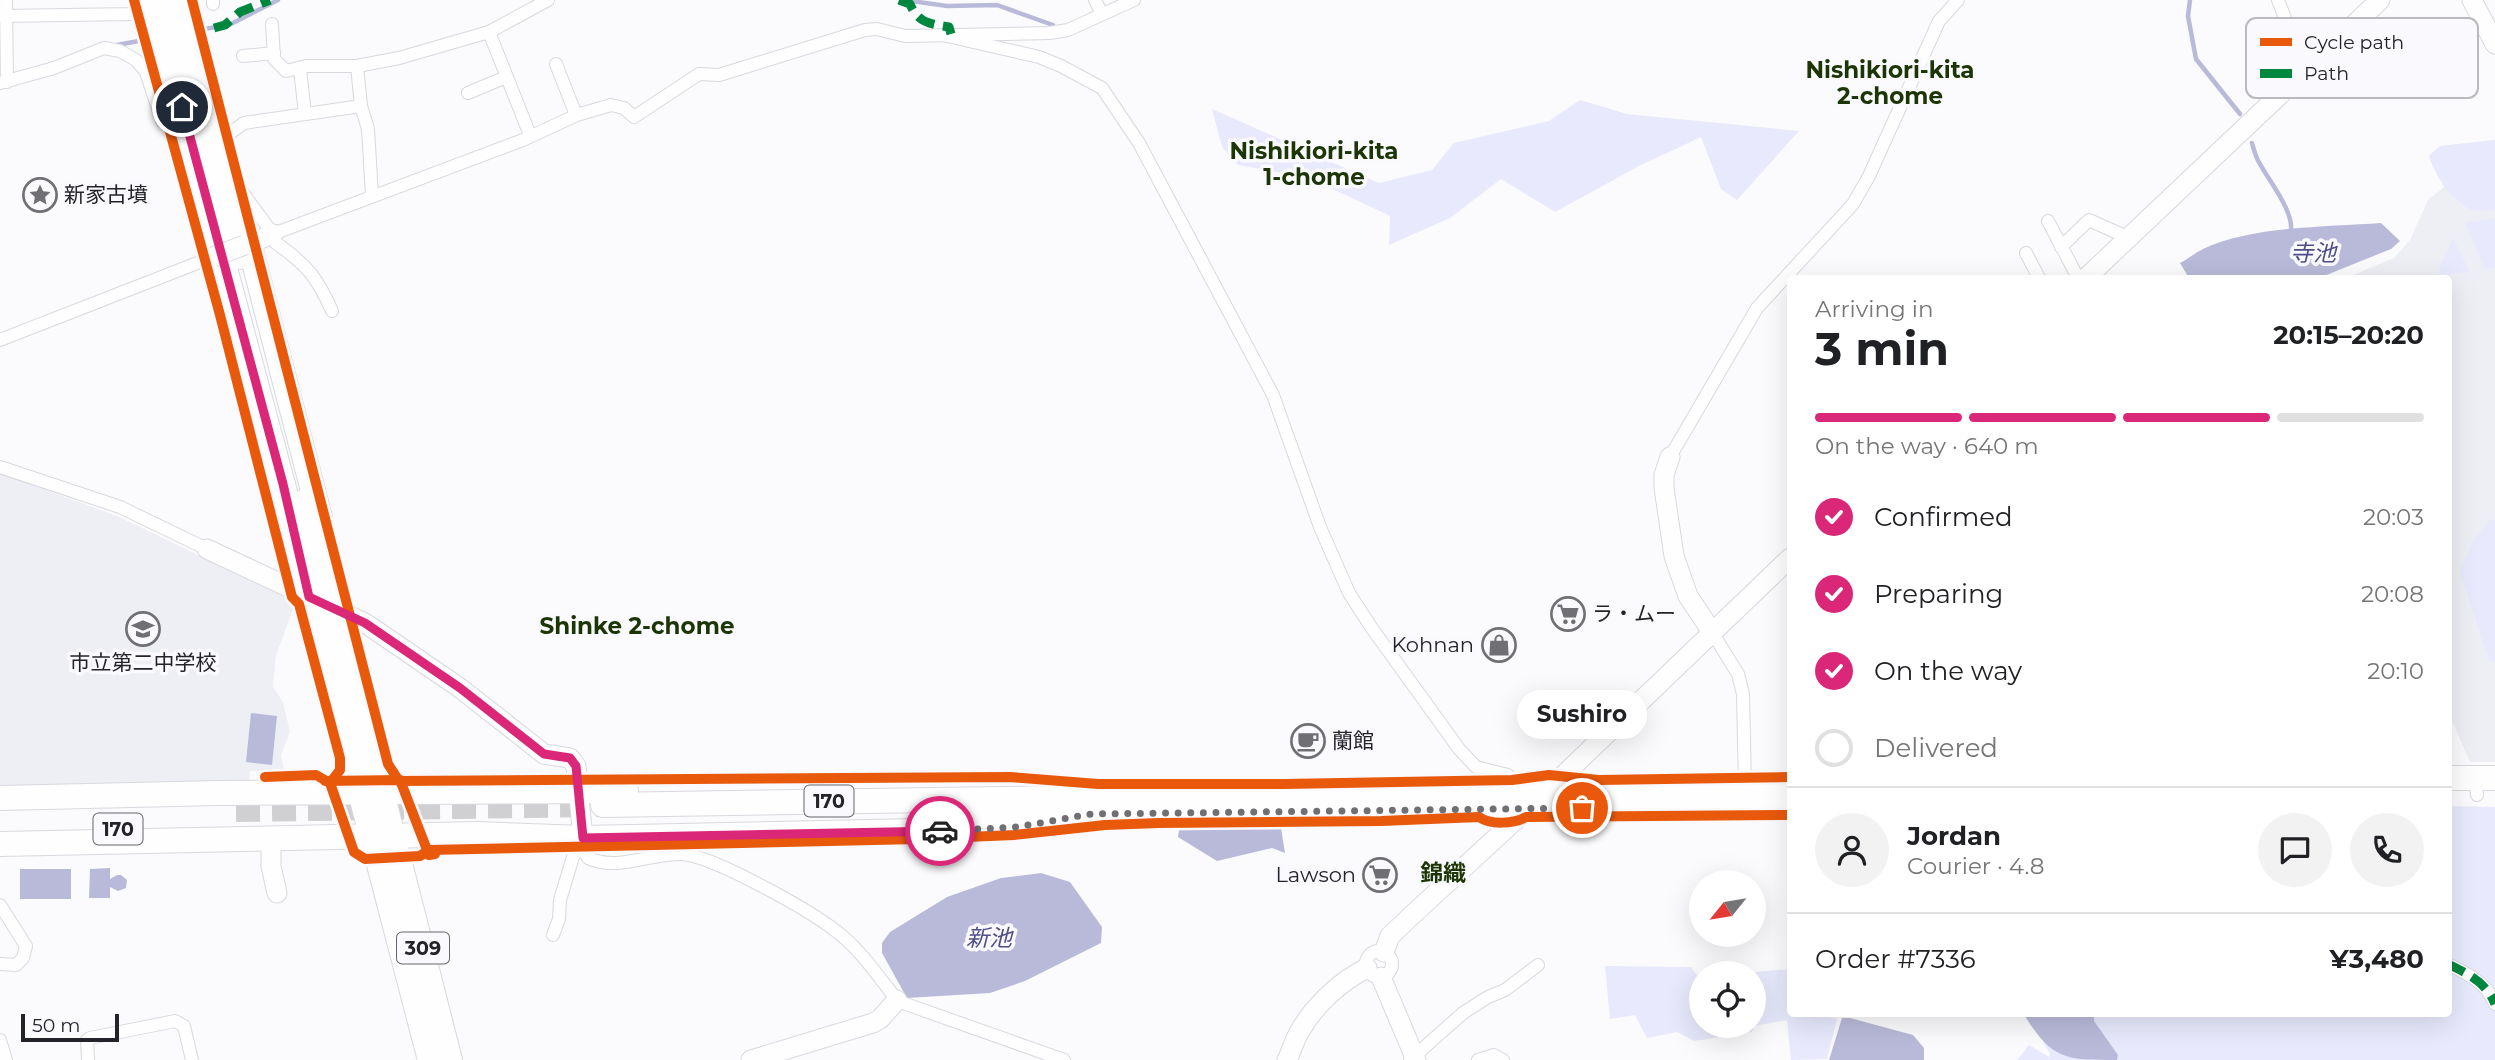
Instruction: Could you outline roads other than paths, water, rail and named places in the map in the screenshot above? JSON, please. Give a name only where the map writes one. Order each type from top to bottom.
[{"type":"highway","name":"309","points":[[174,0],[332,608],[430,1060]]},
{"type":"highway","name":"309","points":[[188,0],[247,244],[324,538],[318,556]]},
{"type":"highway","name":"309","points":[[146,4],[208,259],[289,558],[309,597]]},
{"type":"highway","name":"309","points":[[146,4],[283,484],[309,597],[371,793]]},
{"type":"highway","points":[[2452,778],[2485,780]]},
{"type":"highway","points":[[2452,793],[2485,780]]},
{"type":"highway","points":[[0,798],[971,786],[1018,787],[1055,798]]},
{"type":"highway","name":"170","points":[[1787,787],[1547,791],[1522,800],[1091,814],[604,813],[1055,798],[1522,800],[1787,804]]},
{"type":"highway","name":"170","points":[[0,813],[237,818],[0,831]]},
{"type":"highway","points":[[0,844],[477,834],[583,844],[968,830],[1017,827],[1091,814]]},
{"type":"highway","name":"309","points":[[382,836],[450,1060]]},
{"type":"street","points":[[6,0],[3,16],[3,83],[54,68],[104,48],[120,51],[141,66],[151,85],[162,121],[175,127]]},
{"type":"street","points":[[272,24],[274,59],[286,71],[306,66],[357,66],[399,58],[489,32],[548,0]]},
{"type":"street","points":[[1095,0],[1102,15]]},
{"type":"street","points":[[0,340],[576,115],[611,105],[624,108],[634,117],[699,74],[719,75],[864,30],[877,29],[905,36],[1049,33],[1068,30],[1134,0]]},
{"type":"street","points":[[1787,275],[1853,204],[1869,176],[1939,21],[1958,0]]},
{"type":"street","points":[[2278,0],[2285,18]]},
{"type":"street","points":[[2472,0],[2493,36]]},
{"type":"street","points":[[3,16],[133,14],[146,4]]},
{"type":"street","points":[[2357,18],[2371,4]]},
{"type":"street","points":[[489,32],[530,135]]},
{"type":"street","points":[[943,35],[1039,57],[1102,88],[1139,143],[1273,395],[1320,527],[1360,612],[1463,755],[1476,767],[1508,775],[1522,800],[1390,936],[1384,953]]},
{"type":"street","points":[[243,56],[274,53]]},
{"type":"street","points":[[556,64],[576,115]]},
{"type":"street","points":[[357,66],[361,106],[368,129],[372,196]]},
{"type":"street","points":[[300,69],[306,114]]},
{"type":"street","points":[[468,93],[506,77]]},
{"type":"street","points":[[2090,275],[2276,98]]},
{"type":"street","points":[[222,139],[244,123],[361,106]]},
{"type":"street","points":[[233,180],[273,234],[276,243],[315,276],[332,311]]},
{"type":"street","points":[[2061,247],[2089,220],[2129,238]]},
{"type":"street","points":[[2048,221],[2076,275]]},
{"type":"street","points":[[2026,253],[2037,275]]},
{"type":"street","points":[[1745,788],[1743,694],[1738,674],[1688,596],[1674,556],[1664,475],[1670,457],[1757,308],[1787,276]]},
{"type":"street","points":[[0,467],[120,507],[365,623],[460,688],[544,754],[570,758],[576,766],[583,844],[588,858],[595,861],[632,861],[682,854],[702,858],[813,915],[838,932],[897,1000],[915,1009],[1064,1060]]},
{"type":"street","points":[[1547,791],[1787,561]]},
{"type":"street","points":[[271,839],[271,866],[277,893]]},
{"type":"street","points":[[553,935],[559,919],[568,869],[575,850],[583,844]]},
{"type":"street","points":[[0,905],[26,946],[23,958],[16,965],[0,964]]},
{"type":"street","points":[[1287,1060],[1301,1029],[1322,1003],[1348,978],[1374,973],[1388,973],[1392,966],[1390,958],[1384,953],[1372,953],[1367,960],[1374,973],[1413,1059],[1464,1013],[1489,996],[1505,990],[1538,965]]},
{"type":"street","points":[[2452,966],[2473,976],[2491,994],[2495,1004]]},
{"type":"street","points":[[751,1060],[873,1023],[897,1000]]},
{"type":"street","points":[[88,1060],[87,1040],[90,1038],[175,1021],[184,1026],[192,1060]]},
{"type":"street","points":[[0,1042],[6,1060]]},
{"type":"street","points":[[1478,1060],[1494,1055],[1503,1060]]},
{"type":"water","name":"寺池","points":[[2381,223],[2400,241],[2391,249],[2326,275],[2187,275],[2180,263],[2222,241],[2290,229]]},
{"type":"water","points":[[251,713],[277,716],[272,765],[246,762]]},
{"type":"water","points":[[1281,828],[1285,853],[1272,848],[1217,861],[1178,837],[1179,830]]},
{"type":"water","points":[[110,868],[110,879],[121,875],[127,880],[126,888],[118,891],[110,887],[110,898],[89,898],[90,869]]},
{"type":"water","points":[[20,869],[71,869],[71,899],[20,899]]},
{"type":"water","name":"新池","points":[[1041,873],[1070,882],[1102,927],[1101,943],[1025,981],[990,993],[907,998],[882,953],[882,943],[890,932],[947,897],[1001,878]]},
{"type":"water","points":[[2026,1017],[2094,1017],[2094,1021],[2118,1055],[2117,1060],[2072,1058],[2061,1054],[2052,1049]]},
{"type":"water","points":[[1842,1018],[1913,1035],[1924,1048],[1924,1060],[1829,1060]]},
{"type":"waterway","points":[[191,31],[229,25],[278,0]]},
{"type":"waterway","points":[[904,0],[947,6],[997,5],[1053,25]]},
{"type":"waterway","points":[[2190,0],[2188,16],[2196,59],[2240,114]]},
{"type":"waterway","points":[[117,45],[155,38]]},
{"type":"waterway","points":[[2252,143],[2259,162],[2290,217],[2290,234]]},
{"type":"tunnel","points":[[236,810],[603,805]]},
{"type":"place","name":"新家古墳","points":[[40,195]]},
{"type":"place","name":"ラ・ムー","points":[[1568,614]]},
{"type":"place","name":"市立第二中学校","points":[[143,629]]},
{"type":"place","name":"Kohnan","points":[[1499,645]]},
{"type":"place","name":"蘭館","points":[[1308,741]]},
{"type":"place","name":"Sushiro","points":[[1582,808]]},
{"type":"place","name":"Lawson","points":[[1380,875]]},
{"type":"district","name":"Nishikiori-kita 2-chome","points":[[1890,83]]},
{"type":"district","name":"Nishikiori-kita 1-chome","points":[[1314,164]]},
{"type":"district","name":"Shinke 2-chome","points":[[637,626]]},
{"type":"district","name":"錦織","points":[[1443,873]]}]
